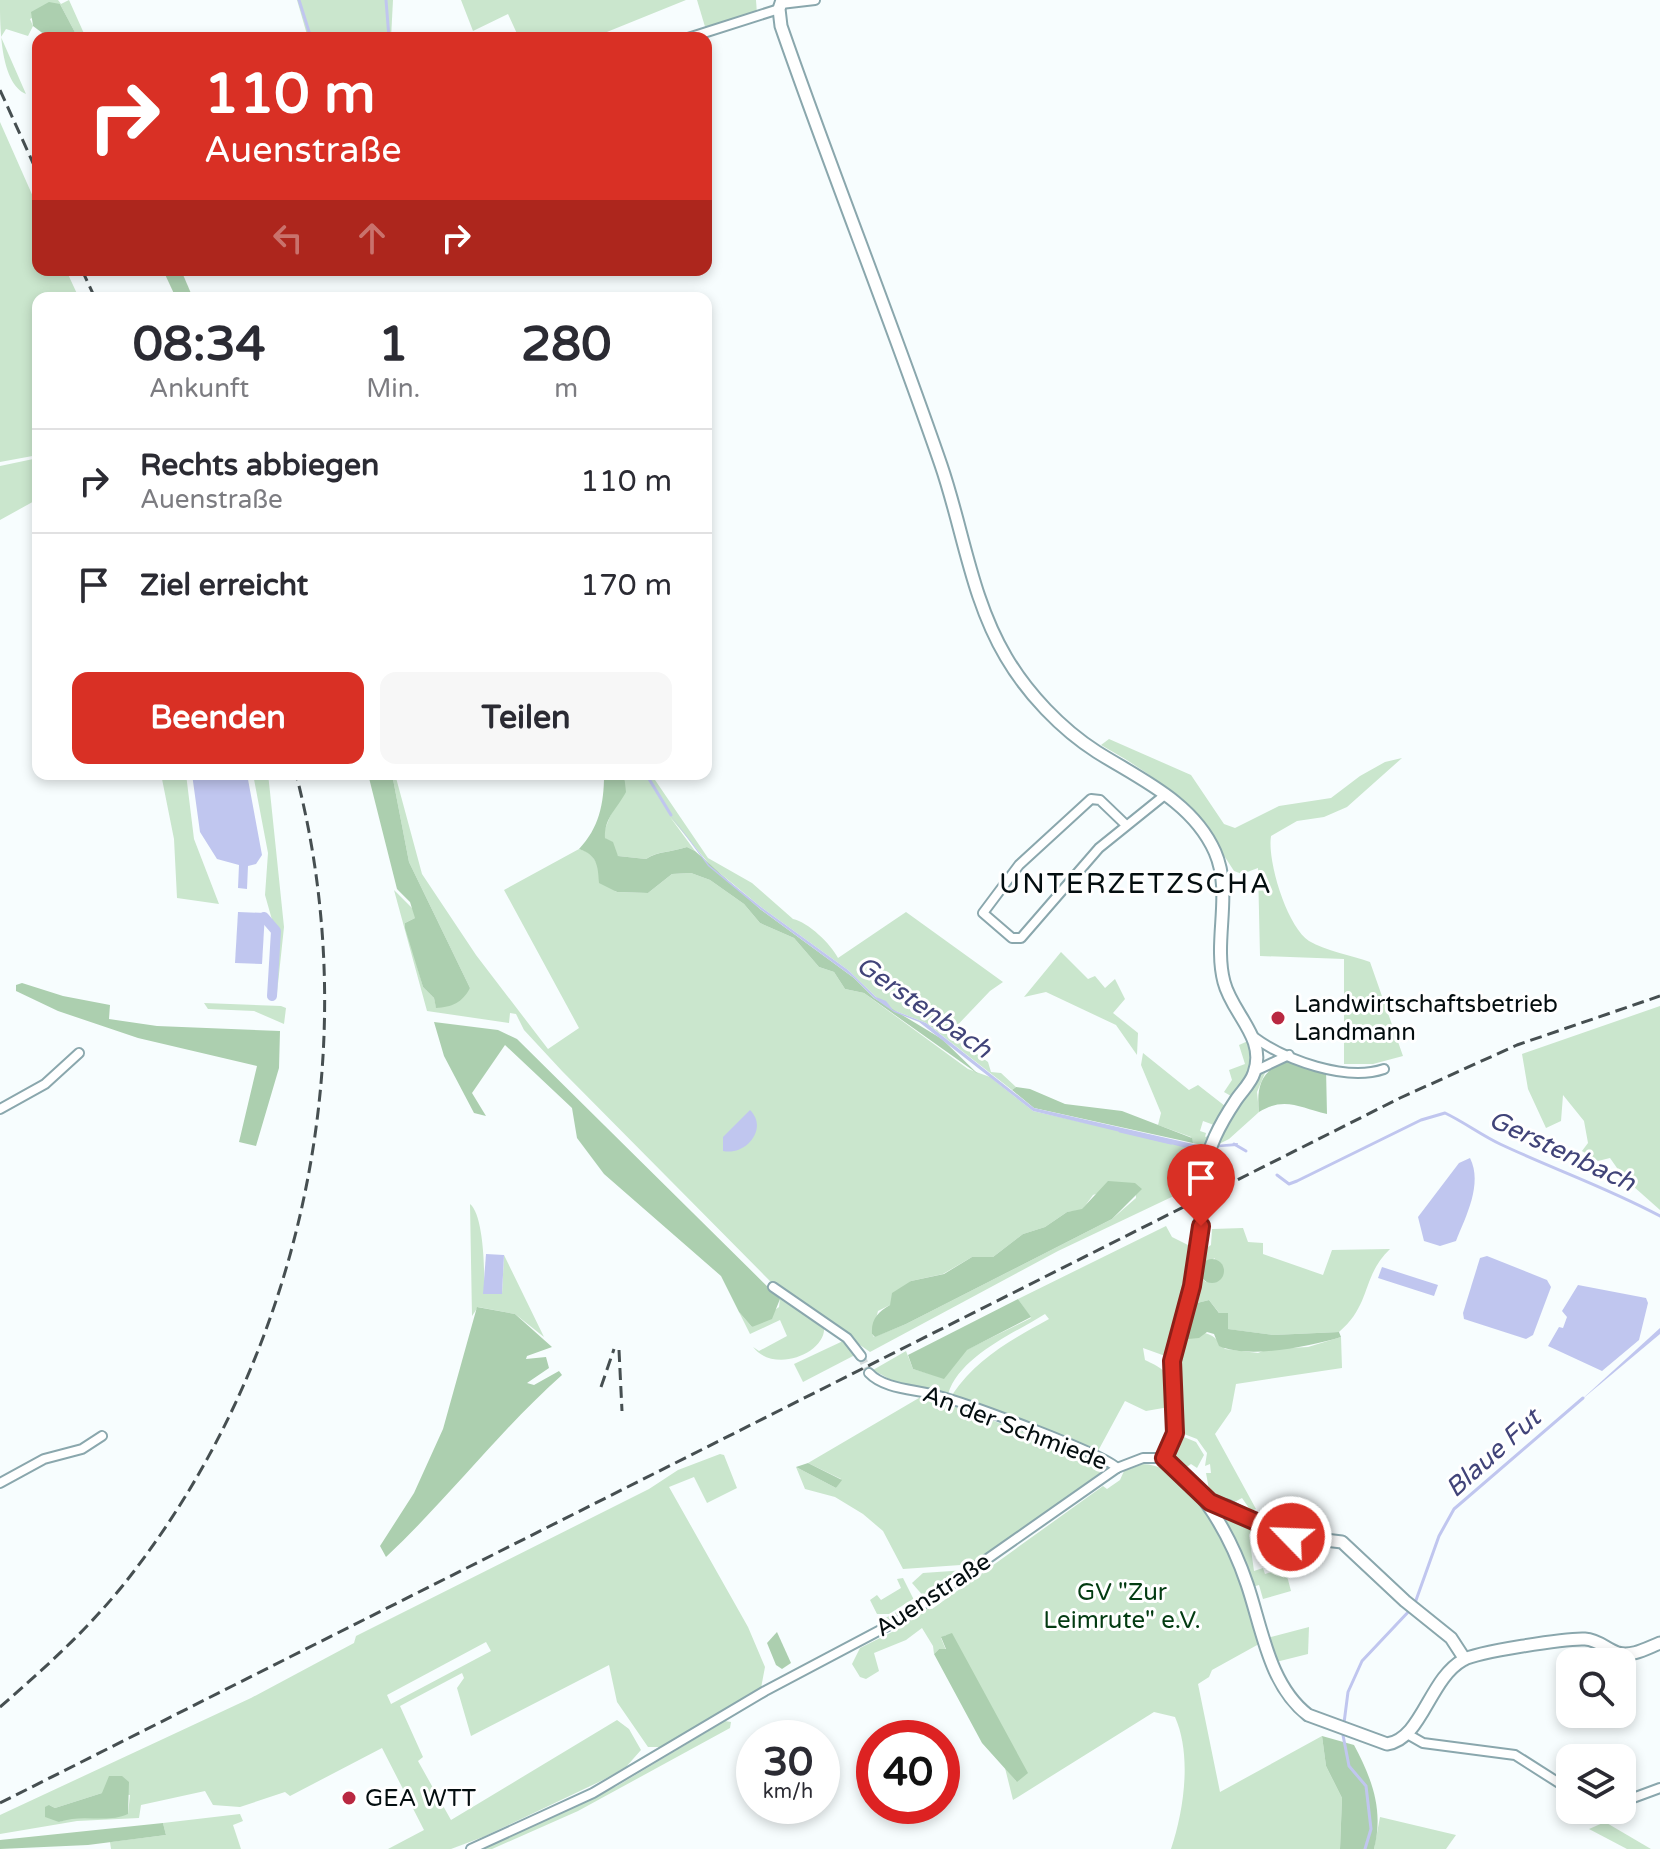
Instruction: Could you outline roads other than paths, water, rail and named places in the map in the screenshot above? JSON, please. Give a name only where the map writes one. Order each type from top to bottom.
[{"type":"street","points":[[705,32],[781,5],[815,0]]},
{"type":"street","points":[[781,5],[781,26],[942,468],[968,565],[992,632],[1025,685],[1094,750],[1166,794],[1205,835],[1216,854],[1222,878],[1220,936],[1223,979],[1236,1009],[1253,1036],[1266,1046],[1290,1055],[1355,1074],[1368,1075],[1384,1069]]},
{"type":"street","points":[[1126,825],[1100,800],[1091,799],[1019,865],[983,913],[1012,938],[1021,938],[1067,882],[1126,825],[1166,794]]},
{"type":"street","points":[[1203,1178],[1213,1139],[1255,1071],[1257,1055],[1253,1036]]},
{"type":"street","points":[[0,1109],[45,1084],[79,1053]]},
{"type":"street","points":[[1255,1071],[1290,1055]]},
{"type":"street","points":[[1202,1209],[1192,1286],[1172,1361],[1175,1433],[1164,1458],[1210,1502],[1243,1573],[1277,1675],[1299,1709],[1387,1744],[1399,1742],[1409,1735],[1435,1687],[1464,1658],[1570,1639],[1602,1643],[1617,1653],[1632,1653],[1660,1643]]},
{"type":"street","points":[[773,1287],[847,1338],[861,1356]]},
{"type":"street","name":"An der Schmiede","points":[[869,1373],[884,1383],[948,1398],[1097,1455],[1117,1468]]},
{"type":"street","points":[[0,1483],[44,1459],[69,1455],[102,1436]]},
{"type":"street","name":"Auenstraße","points":[[471,1849],[520,1829],[628,1775],[765,1691],[903,1618],[1117,1468],[1143,1458],[1164,1458]]},
{"type":"street","points":[[1210,1502],[1227,1506],[1282,1535],[1342,1542],[1405,1601],[1451,1638],[1464,1658]]},
{"type":"street","points":[[1409,1735],[1423,1743],[1515,1755],[1556,1781]]},
{"type":"street","points":[[1636,1797],[1660,1788]]},
{"type":"water","points":[[193,780],[248,780],[262,855],[256,864],[248,866],[247,889],[238,888],[239,865],[217,859],[200,832]]},
{"type":"water","points":[[669,813],[709,865],[848,970],[893,1010],[926,1023],[1034,1108],[1202,1146],[1238,1143],[1237,1146],[1191,1149],[1033,1111],[919,1022],[894,1012],[874,998],[854,978],[760,909],[708,866]]},
{"type":"water","points":[[238,912],[265,913],[262,964],[235,963]]},
{"type":"water","points":[[750,1110],[757,1125],[752,1140],[739,1149],[723,1151],[723,1137]]},
{"type":"water","points":[[1470,1158],[1474,1168],[1474,1189],[1456,1241],[1440,1246],[1424,1241],[1418,1217],[1459,1163]]},
{"type":"water","points":[[486,1254],[504,1255],[502,1294],[483,1294]]},
{"type":"water","points":[[1487,1256],[1547,1280],[1551,1287],[1533,1335],[1526,1339],[1464,1319],[1463,1313],[1480,1258]]},
{"type":"water","points":[[1382,1267],[1438,1285],[1434,1296],[1378,1278]]},
{"type":"water","points":[[1578,1285],[1646,1298],[1648,1303],[1639,1340],[1602,1371],[1548,1346],[1559,1327],[1563,1328],[1567,1317],[1562,1311]]},
{"type":"water","points":[[1660,1328],[1660,1334],[1580,1401]]},
{"type":"waterway","points":[[299,0],[309,32]]},
{"type":"waterway","name":"Gerstenbach","points":[[386,0],[389,32]]},
{"type":"waterway","name":"Gerstenbach","points":[[650,780],[671,815]]},
{"type":"waterway","points":[[264,917],[276,931],[272,996]]},
{"type":"waterway","name":"Gerstenbach","points":[[1277,1175],[1289,1184],[1421,1120],[1445,1113],[1500,1144],[1660,1216]]},
{"type":"waterway","name":"Gerstenbach","points":[[1120,1131],[1171,1143]]},
{"type":"waterway","name":"Gerstenbach","points":[[1234,1144],[1246,1151]]},
{"type":"waterway","name":"Blaue Fut","points":[[1415,1603],[1439,1536],[1454,1509],[1583,1398]]},
{"type":"waterway","name":"Blaue Fut","points":[[1344,1723],[1348,1692],[1362,1661],[1411,1609]]},
{"type":"waterway","name":"Blaue Fut","points":[[1342,1730],[1349,1766],[1366,1786],[1371,1829],[1365,1849]]},
{"type":"tunnel","points":[[1202,1209],[1203,1178]]},
{"type":"tunnel","points":[[861,1356],[869,1373]]},
{"type":"railway","points":[[0,90],[32,161]]},
{"type":"railway","points":[[85,276],[92,292]]},
{"type":"railway","points":[[0,1707],[65,1648],[110,1601],[185,1496],[236,1402],[276,1302],[304,1198],[320,1093],[325,986],[317,879],[297,780]]},
{"type":"railway","points":[[0,1803],[1400,1098],[1517,1045],[1660,996]]},
{"type":"railway","points":[[601,1387],[614,1349]]},
{"type":"railway","points":[[619,1350],[622,1411]]},
{"type":"place","name":"Landwirtschaftsbetrieb Landmann","points":[[1278,1018]]},
{"type":"place","name":"GEA WTT","points":[[349,1798]]},
{"type":"district","name":"UNTERZETZSCHA","points":[[1136,884]]},
{"type":"park label","name":"GV \"Zur Leimrute\" e.V.","points":[[1122,1606]]}]
